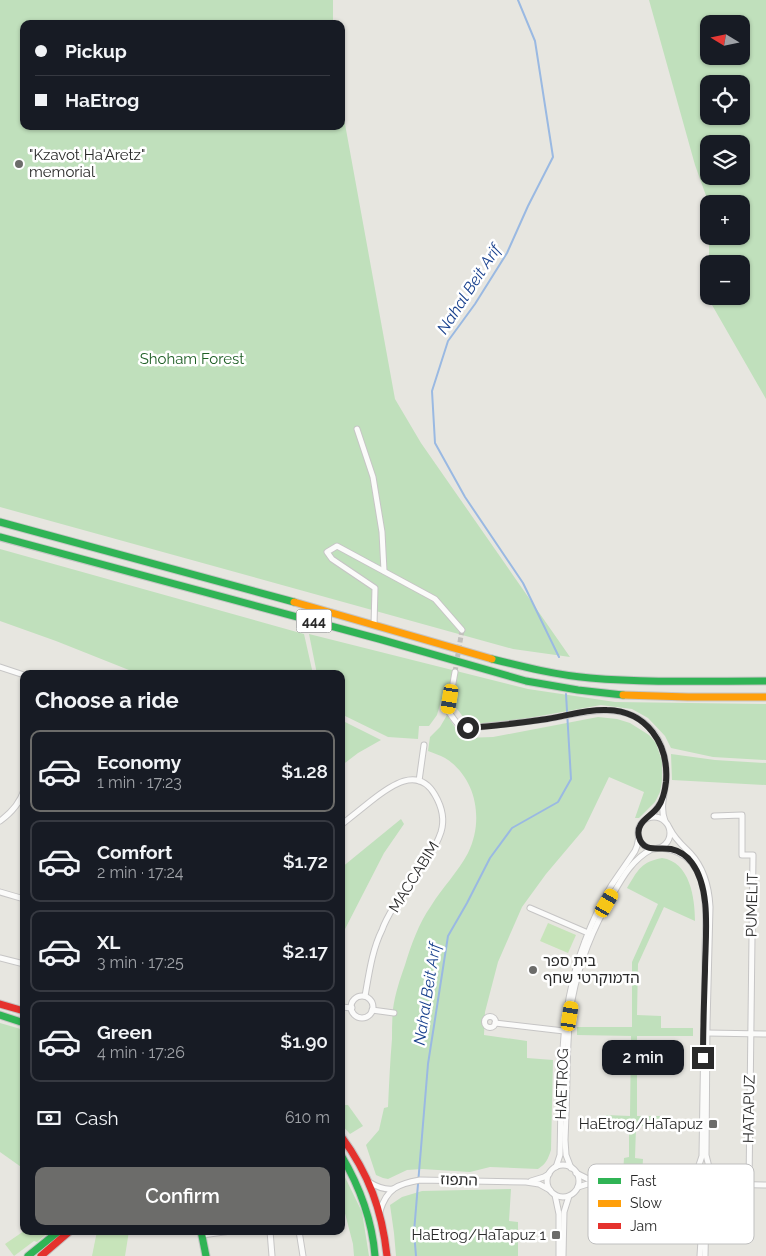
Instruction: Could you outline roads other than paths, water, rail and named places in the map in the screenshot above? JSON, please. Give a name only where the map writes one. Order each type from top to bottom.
[{"type":"main road","name":"444","points":[[0,522],[550,673],[626,680],[766,681]]},
{"type":"main road","name":"444","points":[[0,537],[379,639],[526,681],[608,694],[766,697]]},
{"type":"main road","points":[[0,1004],[20,1010]]},
{"type":"main road","points":[[0,1015],[20,1022]]},
{"type":"main road","points":[[345,1142],[360,1164],[369,1182],[380,1212],[386,1238],[387,1256]]},
{"type":"main road","points":[[345,1161],[365,1201],[372,1225],[375,1256]]},
{"type":"main road","points":[[28,1256],[54,1235]]},
{"type":"main road","points":[[41,1256],[66,1235]]},
{"type":"main road","points":[[201,1235],[206,1256]]},
{"type":"street","points":[[358,429],[373,477],[382,532],[384,571]]},
{"type":"street","points":[[374,626],[375,588],[332,559],[327,552],[338,546],[435,600],[462,630]]},
{"type":"street","points":[[0,666],[20,674]]},
{"type":"street","points":[[455,672],[448,712],[462,727],[493,726],[605,710],[634,716],[643,722],[658,740],[663,751],[666,767],[666,784],[662,808],[665,821],[676,840],[690,854],[700,868],[705,877],[709,893],[706,1155],[708,1164]]},
{"type":"street","points":[[345,822],[389,787],[402,781],[419,781],[424,745]]},
{"type":"street","name":"MACCABIM","points":[[365,996],[372,960],[381,930],[400,897],[429,855],[442,830],[441,806],[434,792],[419,781]]},
{"type":"street","points":[[648,818],[663,799]]},
{"type":"street","points":[[0,821],[20,801]]},
{"type":"street","name":"PUMELIT","points":[[714,816],[742,815],[742,855],[752,855],[750,1034]]},
{"type":"street","points":[[665,821],[655,816],[643,820],[638,829],[639,837],[644,845],[652,849],[658,848],[668,840],[670,829]]},
{"type":"street","name":"HAETROG","points":[[556,1167],[560,1155],[564,1031],[572,982],[588,933],[610,888],[635,851],[639,837]]},
{"type":"street","points":[[658,848],[672,850],[688,858],[700,877],[705,902],[702,1156],[699,1164]]},
{"type":"street","name":"HAETROG","points":[[571,1168],[566,1155],[565,1140],[569,1030],[576,982],[586,948],[607,903],[633,862],[652,849]]},
{"type":"street","points":[[0,892],[20,897]]},
{"type":"street","points":[[530,908],[588,933]]},
{"type":"street","points":[[0,958],[20,963]]},
{"type":"street","points":[[365,996],[372,1001],[373,1005],[368,1016],[361,1018],[354,1013],[352,1008],[353,1002],[358,997],[365,996]]},
{"type":"street","points":[[345,1007],[352,1008]]},
{"type":"street","points":[[372,1010],[394,1013]]},
{"type":"street","points":[[495,1023],[564,1031]]},
{"type":"street","points":[[707,1033],[766,1034]]},
{"type":"street","name":"HATAPUZ","points":[[749,1164],[750,1034]]},
{"type":"street","points":[[561,1256],[559,1214],[554,1195],[547,1184],[549,1174],[556,1167],[564,1166],[571,1168],[576,1173],[588,1179]]},
{"type":"street","points":[[576,1173],[579,1181],[578,1188]]},
{"type":"street","name":"התפוז","points":[[526,1182],[549,1174]]},
{"type":"street","name":"התפוז","points":[[395,1188],[420,1180],[446,1180],[526,1182],[538,1184],[550,1190]]},
{"type":"street","points":[[369,1182],[379,1188],[388,1190],[395,1188]]},
{"type":"street","points":[[554,1195],[569,1196],[578,1188],[588,1184]]},
{"type":"street","points":[[380,1212],[388,1193],[395,1188]]},
{"type":"street","points":[[561,1256],[564,1212],[569,1196]]},
{"type":"street","points":[[270,1235],[272,1256]]},
{"type":"street","points":[[300,1235],[303,1256]]},
{"type":"waterway","name":"Nahal Beit Arif","points":[[518,0],[535,41],[553,157],[507,253],[475,304],[448,341],[432,391],[435,443],[465,497],[523,583],[559,657]]},
{"type":"waterway","name":"Nahal Beit Arif","points":[[416,1256],[414,1232],[428,1064],[448,936],[490,858],[512,828],[558,802],[571,779],[566,694]]},
{"type":"tunnel","points":[[455,672],[462,630]]},
{"type":"place","name":"\"Kzavot Ha'Aretz\" memorial","points":[[19,164]]},
{"type":"place","name":"בית ספר הדמוקרטי שחף","points":[[533,970]]},
{"type":"place","name":"HaEtrog/HaTapuz","points":[[713,1124]]},
{"type":"place","name":"HaEtrog/HaTapuz 1","points":[[556,1235]]},
{"type":"park label","name":"Shoham Forest","points":[[192,359]]}]
